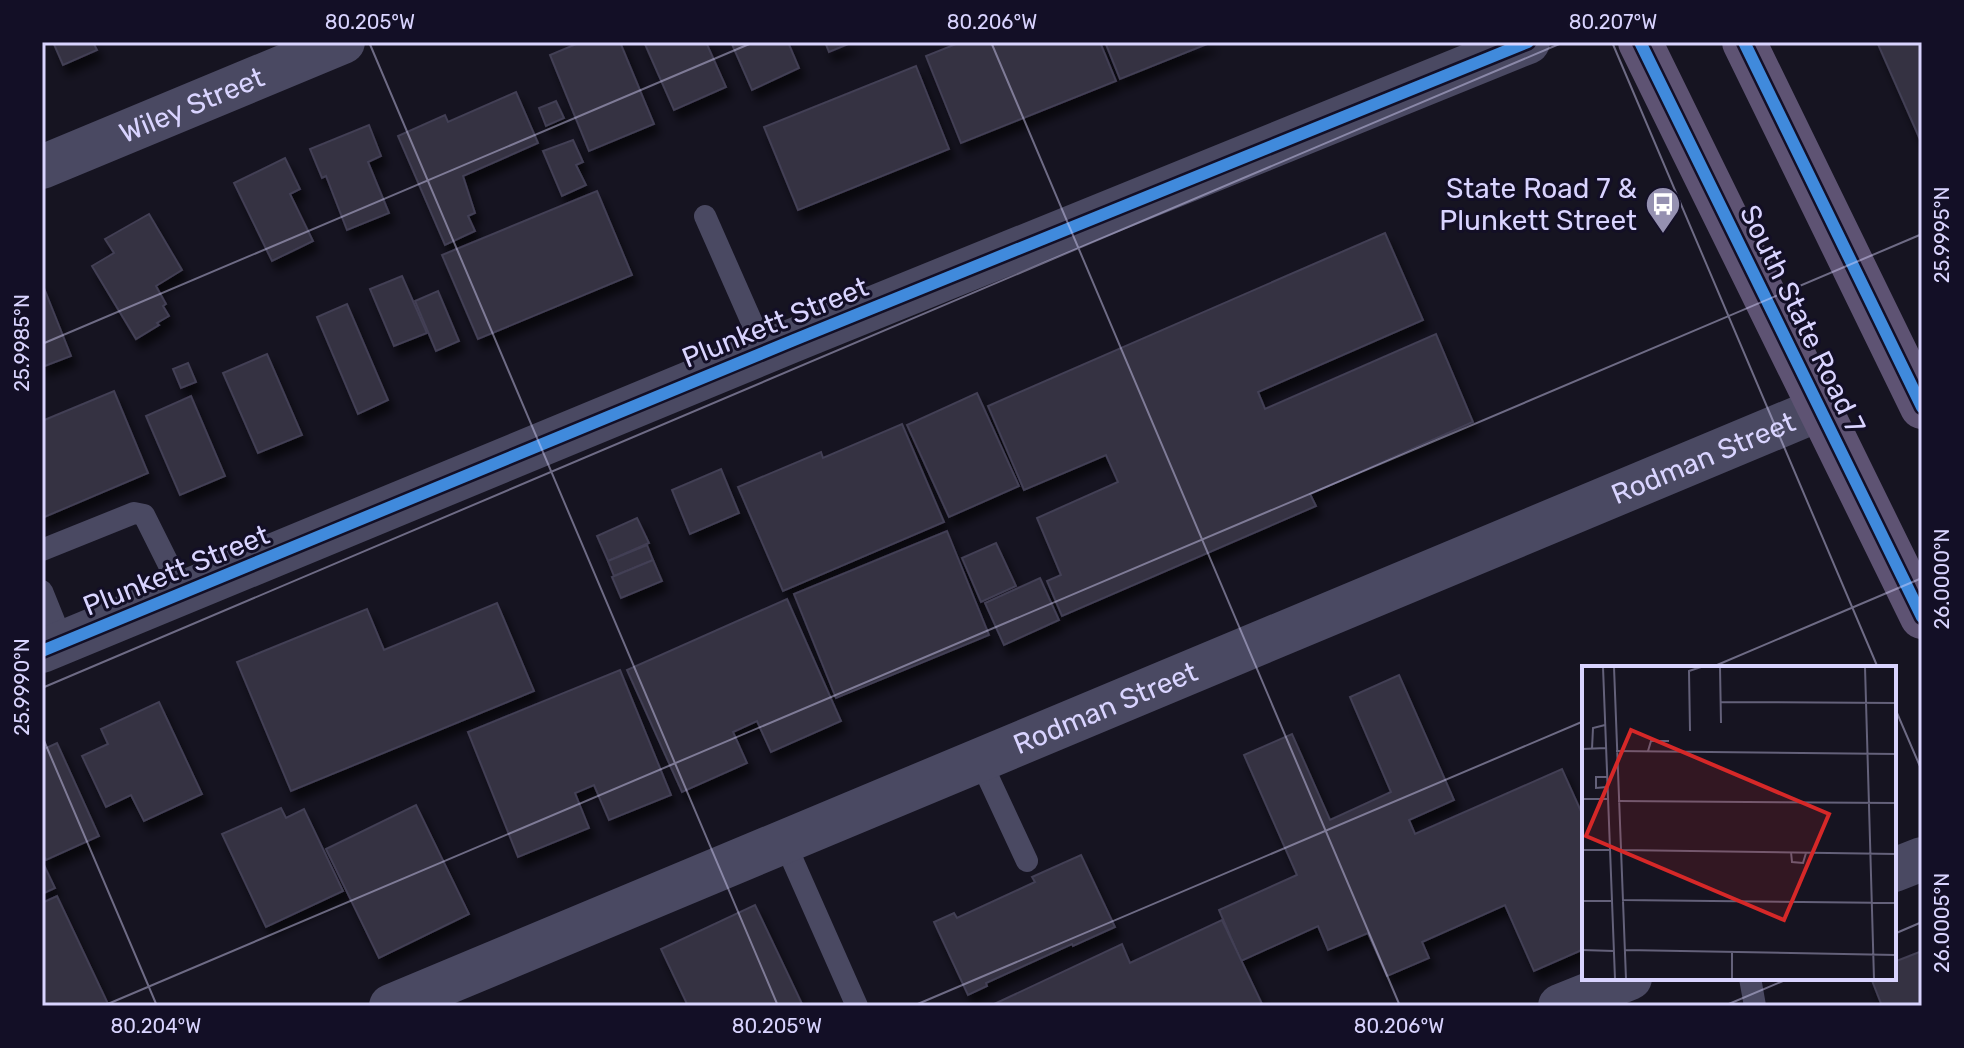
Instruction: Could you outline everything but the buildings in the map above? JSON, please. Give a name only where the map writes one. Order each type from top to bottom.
[{"type":"main road","name":"South State Road 7","points":[[1640,42],[1922,617]]},
{"type":"main road","points":[[1744,42],[1919,395]]},
{"type":"street","name":"Wiley Street","points":[[42,167],[343,42]]},
{"type":"street","name":"Plunkett Street","points":[[52,647],[765,352],[1528,42]]},
{"type":"street","name":"Rodman Street","points":[[391,1006],[1820,409]]},
{"type":"street","points":[[1896,869],[1922,859]]},
{"type":"street","points":[[1560,1006],[1625,980]]},
{"type":"lane","points":[[705,216],[765,352]]},
{"type":"lane","points":[[42,550],[134,513],[144,515],[183,593]]},
{"type":"lane","points":[[42,591],[52,647]]},
{"type":"lane","points":[[980,760],[1027,861]]},
{"type":"lane","points":[[784,841],[857,1006]]},
{"type":"lane","points":[[1750,980],[1755,1006]]},
{"type":"cycle path","points":[[42,651],[794,340],[1528,42]]},
{"type":"cycle path","points":[[1640,42],[1922,617]]},
{"type":"cycle path","points":[[1744,42],[1922,407]]},
{"type":"place","name":"State Road 7 & Plunkett Street","points":[[1663,235]]}]
